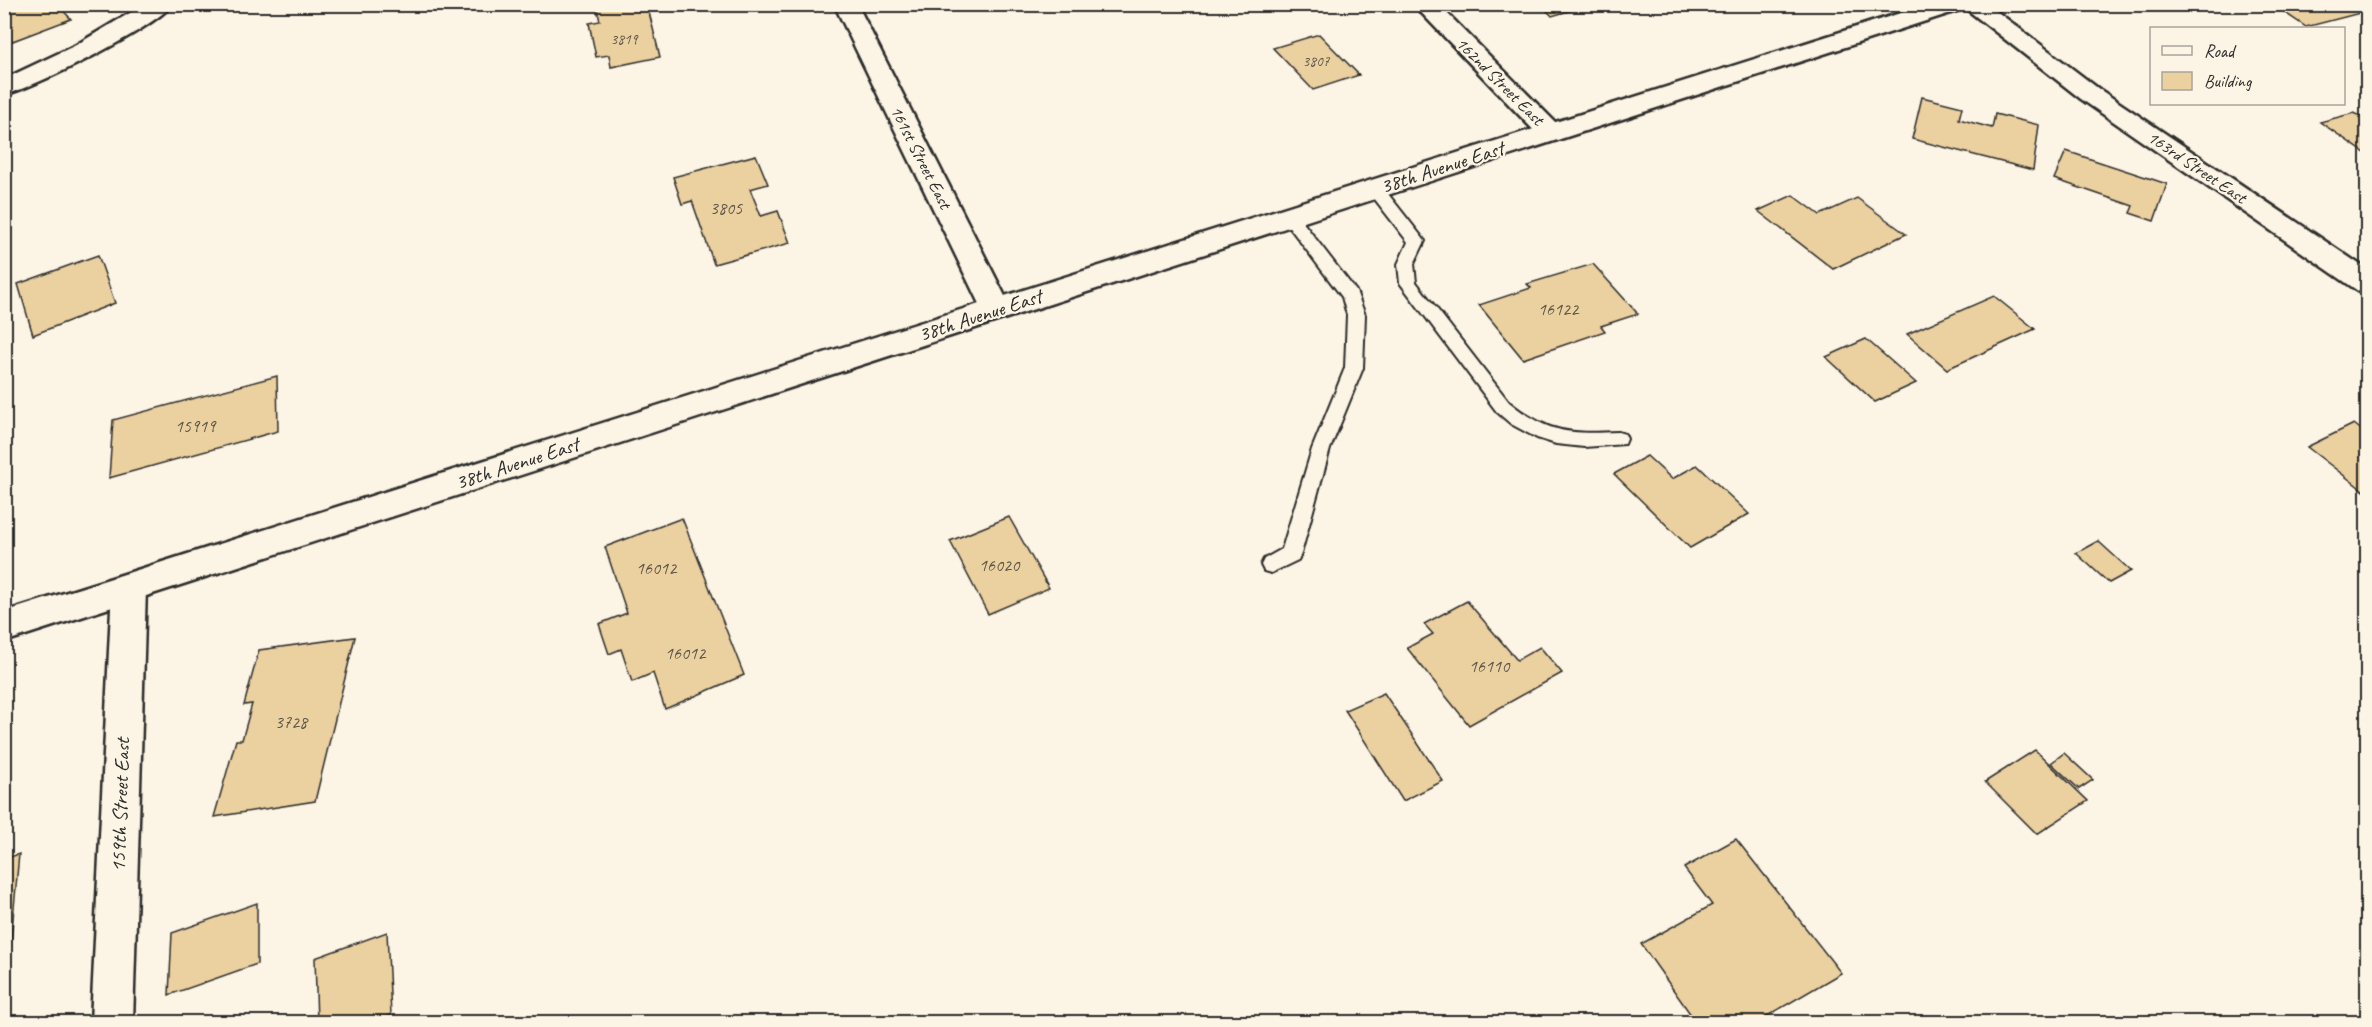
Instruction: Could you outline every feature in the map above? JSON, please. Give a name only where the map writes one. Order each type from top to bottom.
[{"type":"street","points":[[4,88],[105,39],[133,24],[161,4]]},
{"type":"street","name":"161st Street East","points":[[844,4],[997,309]]},
{"type":"street","name":"162nd Street East","points":[[1424,4],[1551,133]]},
{"type":"street","name":"38th Avenue East","points":[[4,627],[1955,4]]},
{"type":"street","name":"163rd Street East","points":[[1971,4],[2090,94],[2367,284]]},
{"type":"street","name":"159th Street East","points":[[112,1023],[129,588]]},
{"type":"lane","points":[[1375,189],[1417,241],[1406,264],[1408,283],[1503,407],[1522,424],[1554,439],[1618,439]]},
{"type":"lane","points":[[1271,565],[1292,554],[1321,449],[1354,368],[1356,315],[1350,296],[1289,216]]},
{"type":"building","points":[[24,4],[57,4],[71,19],[10,42],[4,35],[4,12]]},
{"type":"building","points":[[596,4],[647,4],[660,57],[611,67],[609,55],[596,57],[589,23],[600,21]]},
{"type":"building","points":[[1540,4],[1593,4],[1552,16]]},
{"type":"building","points":[[2272,4],[2368,4],[2368,11],[2306,27]]},
{"type":"building","points":[[1319,34],[1359,75],[1313,90],[1273,48]]},
{"type":"building","points":[[1922,97],[1962,107],[1959,119],[1992,128],[1995,114],[2039,125],[2033,170],[1912,139]]},
{"type":"building","points":[[2354,113],[2368,119],[2368,155],[2320,122]]},
{"type":"building","points":[[2066,151],[2167,184],[2154,221],[2130,213],[2133,206],[2054,179]]},
{"type":"building","points":[[756,155],[768,184],[750,189],[761,216],[778,211],[790,243],[714,264],[692,201],[682,204],[673,177]]},
{"type":"building","points":[[1793,195],[1820,215],[1857,198],[1906,234],[1833,269],[1758,211]]},
{"type":"building","points":[[98,255],[115,303],[33,335],[18,284]]},
{"type":"building","points":[[1593,264],[1638,314],[1601,326],[1605,331],[1523,359],[1479,305],[1531,288],[1527,284]]},
{"type":"building","points":[[1994,296],[2035,329],[1947,369],[1907,334]]},
{"type":"building","points":[[1866,339],[1916,383],[1875,402],[1826,357]]},
{"type":"building","points":[[277,376],[278,431],[109,478],[113,420]]},
{"type":"building","points":[[2354,424],[2368,435],[2368,494],[2307,447]]},
{"type":"building","points":[[1647,456],[1672,479],[1697,465],[1749,514],[1690,548],[1614,474]]},
{"type":"building","points":[[1009,517],[1049,588],[988,614],[950,541]]},
{"type":"building","points":[[682,518],[744,675],[665,709],[653,673],[632,682],[621,649],[609,654],[599,624],[627,613],[605,547]]},
{"type":"building","points":[[2098,541],[2131,571],[2109,583],[2076,553]]},
{"type":"building","points":[[1467,601],[1517,660],[1540,647],[1562,673],[1469,725],[1407,648],[1433,634],[1424,624]]},
{"type":"building","points":[[355,637],[315,801],[214,817],[236,740],[242,740],[252,704],[244,705],[259,650]]},
{"type":"building","points":[[1384,693],[1443,781],[1403,801],[1345,710]]},
{"type":"building","points":[[2035,750],[2088,801],[2037,834],[1985,782]]},
{"type":"building","points":[[2064,753],[2093,780],[2079,789],[2051,763]]},
{"type":"building","points":[[1736,839],[1841,973],[1757,1022],[1696,1022],[1641,944],[1712,905],[1684,868]]},
{"type":"building","points":[[19,854],[4,1016],[4,859]]},
{"type":"building","points":[[257,903],[257,964],[169,995],[172,933]]},
{"type":"building","points":[[387,932],[391,1015],[371,1022],[317,1022],[315,958]]}]
